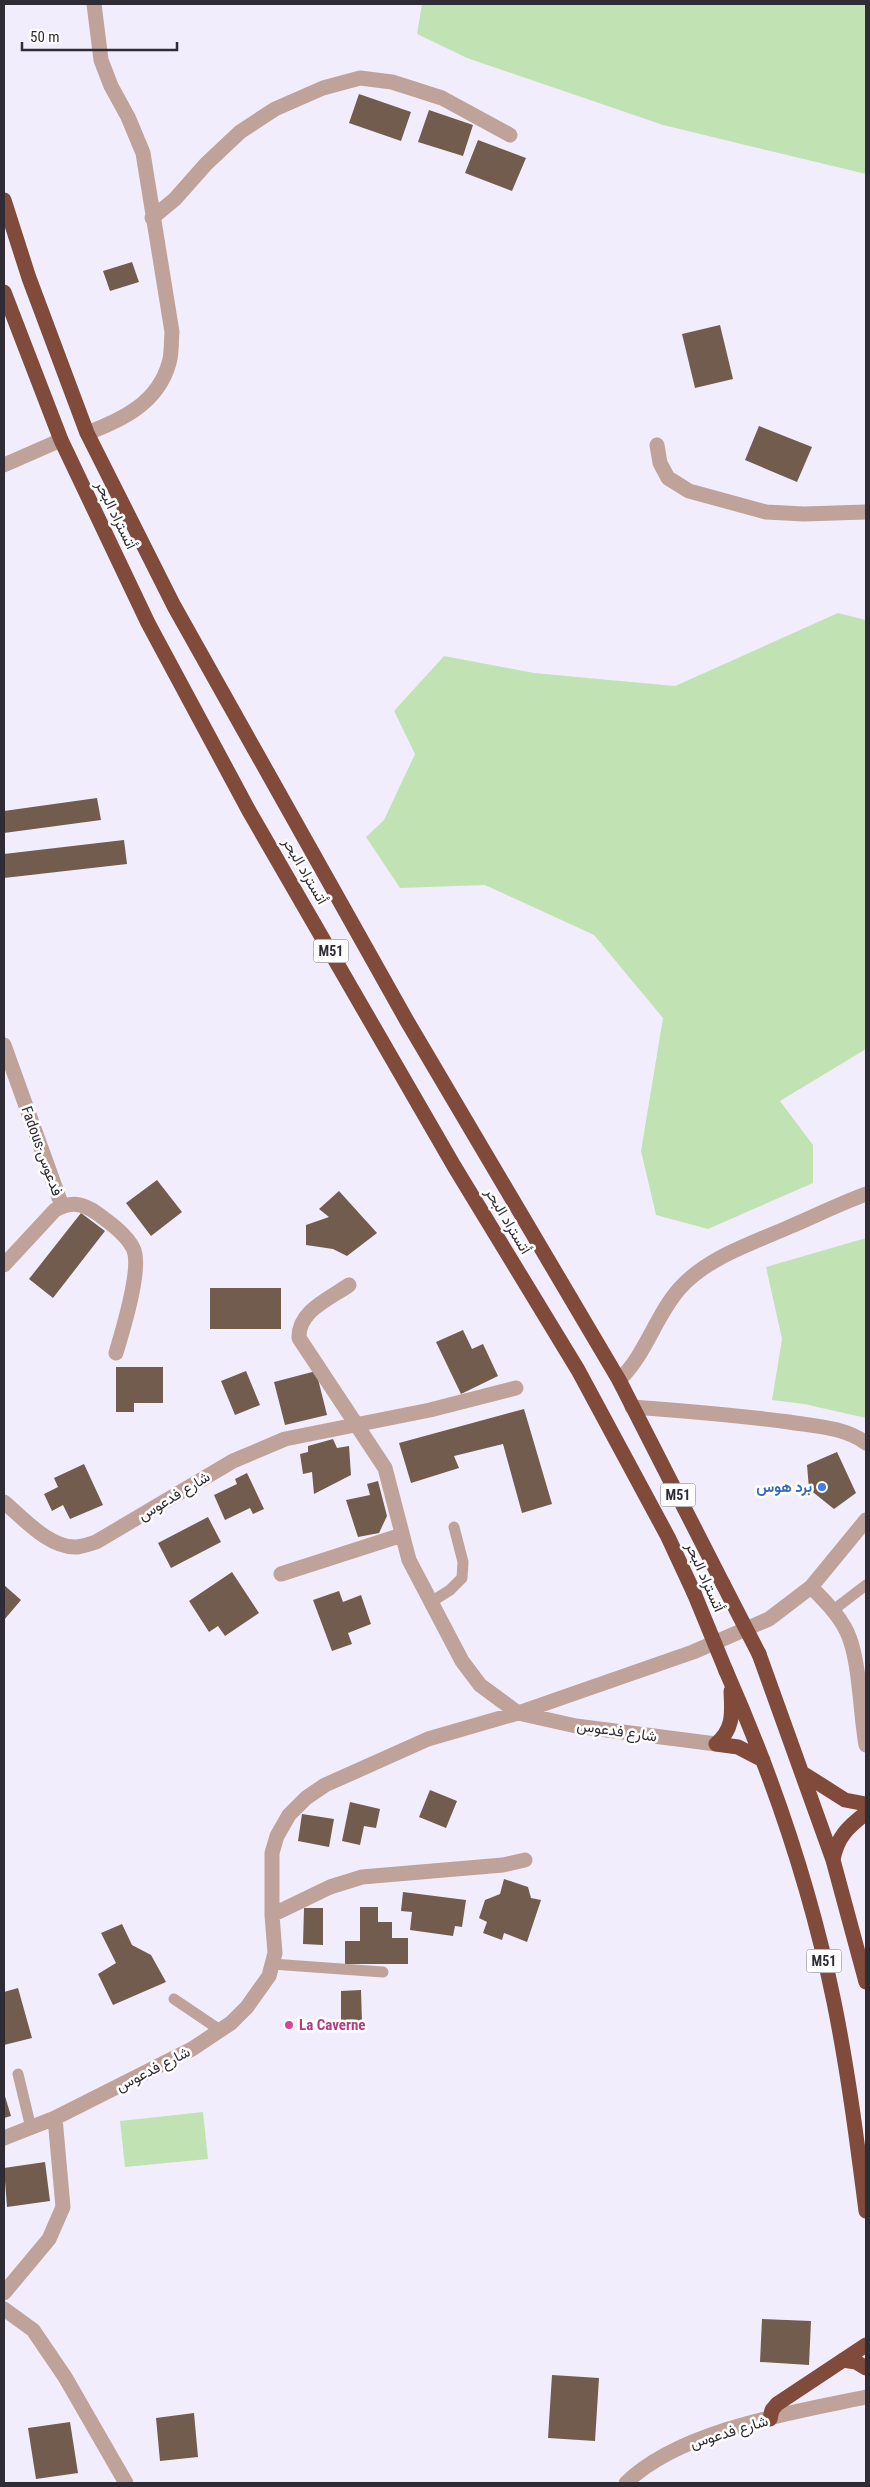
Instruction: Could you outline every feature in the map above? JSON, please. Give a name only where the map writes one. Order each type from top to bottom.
[{"type":"highway","name":"أتستراد البحر","points":[[4,200],[29,278],[87,433],[174,606],[412,1029],[619,1380],[759,1654],[834,1860],[866,1982]]},
{"type":"highway","name":"أتستراد البحر","points":[[4,292],[61,440],[148,623],[249,810],[454,1166],[578,1370],[664,1529],[694,1594],[763,1760],[811,1910],[834,2000],[852,2098],[866,2211]]},
{"type":"highway","points":[[716,1744],[729,1731],[732,1721],[728,1677]]},
{"type":"highway","points":[[716,1744],[738,1747],[763,1760]]},
{"type":"highway","points":[[804,1774],[845,1800],[866,1804]]},
{"type":"highway","points":[[834,1860],[836,1846],[841,1836],[850,1825],[866,1813]]},
{"type":"highway","points":[[770,2419],[772,2410],[777,2404],[866,2345]]},
{"type":"highway","points":[[843,2360],[856,2362],[866,2368]]},
{"type":"street","points":[[87,433],[107,425],[140,407],[159,388],[170,362],[172,332],[152,218],[143,152],[128,117],[111,86],[101,60],[94,4]]},
{"type":"street","points":[[152,218],[175,199],[206,164],[240,132],[275,110],[323,88],[360,78],[392,82],[442,98],[510,134]]},
{"type":"street","points":[[4,465],[61,440]]},
{"type":"street","points":[[657,446],[660,464],[668,478],[690,491],[766,512],[804,514],[866,512]]},
{"type":"street","name":"Fadous-فدعوس","points":[[4,1045],[62,1206],[4,1265]]},
{"type":"street","points":[[619,1380],[632,1368],[661,1311],[680,1287],[702,1268],[739,1248],[830,1207],[866,1194]]},
{"type":"street","points":[[62,1206],[72,1204],[88,1208],[117,1229],[134,1249],[136,1260],[133,1283],[116,1353]]},
{"type":"street","name":"شارع فدعوس","points":[[348,1285],[305,1316],[299,1328],[299,1338],[385,1468],[409,1560],[462,1662],[480,1685],[518,1713],[576,1726],[716,1744]]},
{"type":"street","name":"شارع فدعوس","points":[[4,1502],[51,1539],[63,1545],[77,1547],[96,1542],[187,1486],[258,1449],[302,1435],[356,1426],[430,1410],[516,1388]]},
{"type":"street","points":[[632,1407],[733,1414],[824,1427],[846,1432],[866,1443]]},
{"type":"street","name":"شارع فدعوس","points":[[4,2138],[54,2118],[192,2049],[220,2030],[247,2007],[270,1976],[275,1953],[272,1914],[272,1853],[277,1836],[289,1815],[306,1798],[325,1785],[428,1739],[518,1713],[693,1652],[769,1619],[811,1587],[866,1520]]},
{"type":"street","points":[[280,1574],[402,1536]]},
{"type":"street","points":[[811,1587],[832,1611],[860,1651],[866,1745]]},
{"type":"street","points":[[272,1914],[330,1887],[362,1877],[503,1865],[525,1860]]},
{"type":"street","points":[[4,2293],[49,2239],[63,2207],[54,2118]]},
{"type":"street","points":[[4,2309],[33,2330],[65,2377],[126,2483]]},
{"type":"street","name":"شارع فدعوس","points":[[626,2483],[673,2450],[722,2432],[866,2397]]},
{"type":"lane","points":[[431,1602],[450,1590],[462,1578],[463,1562],[454,1527]]},
{"type":"lane","points":[[832,1611],[866,1585]]},
{"type":"lane","points":[[272,1964],[383,1972]]},
{"type":"lane","points":[[174,1999],[220,2030]]},
{"type":"lane","points":[[18,2074],[31,2128]]},
{"type":"green space","points":[[422,4],[866,4],[866,174],[663,125],[467,58],[417,34]]},
{"type":"green space","points":[[838,613],[866,620],[866,1049],[780,1101],[813,1145],[813,1183],[708,1229],[656,1215],[641,1151],[663,1018],[594,935],[485,885],[400,888],[366,837],[384,820],[415,754],[394,711],[444,656],[534,673],[675,686]]},
{"type":"green space","points":[[866,1238],[866,1418],[804,1404],[772,1400],[782,1339],[766,1267]]},
{"type":"green space","points":[[203,2112],[208,2159],[125,2167],[120,2121]]},
{"type":"building","points":[[359,94],[411,112],[401,141],[349,123]]},
{"type":"building","points":[[429,110],[473,125],[463,156],[418,142]]},
{"type":"building","points":[[478,140],[526,158],[512,191],[465,173]]},
{"type":"building","points":[[132,262],[139,282],[110,291],[103,271]]},
{"type":"building","points":[[720,325],[733,379],[695,388],[682,334]]},
{"type":"building","points":[[759,426],[812,447],[797,482],[745,460]]},
{"type":"building","points":[[97,798],[101,820],[4,833],[4,811]]},
{"type":"building","points":[[124,840],[127,864],[4,878],[4,854]]},
{"type":"building","points":[[157,1180],[182,1212],[151,1236],[126,1203]]},
{"type":"building","points":[[339,1191],[377,1233],[347,1256],[333,1249],[306,1245],[306,1225],[329,1217],[319,1209]]},
{"type":"building","points":[[81,1213],[105,1231],[53,1298],[29,1279]]},
{"type":"building","points":[[210,1288],[281,1288],[281,1329],[210,1329]]},
{"type":"building","points":[[463,1330],[472,1349],[483,1344],[498,1376],[461,1394],[436,1342]]},
{"type":"building","points":[[116,1367],[163,1367],[163,1403],[134,1403],[134,1412],[116,1412]]},
{"type":"building","points":[[246,1371],[260,1405],[235,1415],[221,1381]]},
{"type":"building","points":[[316,1371],[327,1415],[285,1425],[274,1382]]},
{"type":"building","points":[[524,1409],[552,1504],[522,1513],[503,1444],[454,1456],[459,1468],[411,1483],[399,1443]]},
{"type":"building","points":[[333,1439],[337,1448],[349,1446],[351,1475],[314,1494],[312,1472],[303,1474],[300,1454],[308,1452],[308,1446]]},
{"type":"building","points":[[837,1452],[856,1493],[834,1509],[809,1489],[807,1465]]},
{"type":"building","points":[[84,1464],[103,1505],[70,1519],[63,1505],[52,1511],[44,1494],[58,1487],[54,1478]]},
{"type":"building","points":[[247,1473],[264,1509],[253,1514],[250,1508],[225,1520],[214,1495],[237,1484],[235,1479]]},
{"type":"building","points":[[378,1481],[387,1516],[379,1533],[358,1537],[346,1500],[370,1495],[367,1484]]},
{"type":"building","points":[[208,1517],[221,1542],[171,1568],[158,1543]]},
{"type":"building","points":[[232,1572],[259,1613],[225,1636],[218,1626],[209,1632],[189,1601]]},
{"type":"building","points":[[4,1585],[21,1600],[4,1620]]},
{"type":"building","points":[[339,1591],[343,1602],[361,1595],[371,1624],[348,1633],[352,1644],[332,1651],[313,1600]]},
{"type":"building","points":[[430,1790],[457,1801],[446,1828],[419,1817]]},
{"type":"building","points":[[350,1802],[380,1809],[376,1828],[364,1826],[360,1845],[342,1841]]},
{"type":"building","points":[[302,1814],[334,1819],[329,1847],[298,1841]]},
{"type":"building","points":[[504,1879],[528,1887],[531,1898],[541,1900],[527,1942],[504,1933],[502,1940],[483,1933],[487,1922],[479,1918],[485,1900],[500,1894]]},
{"type":"building","points":[[403,1892],[466,1900],[462,1927],[455,1926],[453,1936],[410,1930],[412,1912],[401,1911]]},
{"type":"building","points":[[360,1907],[378,1907],[378,1922],[392,1922],[392,1938],[408,1938],[408,1964],[345,1964],[345,1941],[360,1941]]},
{"type":"building","points":[[304,1908],[323,1908],[323,1945],[303,1944]]},
{"type":"building","points":[[122,1924],[132,1945],[151,1955],[166,1982],[113,2005],[98,1974],[116,1963],[101,1933]]},
{"type":"building","points":[[18,1988],[32,2038],[4,2045],[4,1992]]},
{"type":"building","points":[[361,1990],[362,2023],[341,2023],[341,1991]]},
{"type":"building","points":[[4,2093],[11,2116],[4,2118]]},
{"type":"building","points":[[45,2162],[50,2201],[7,2207],[4,2168]]},
{"type":"building","points":[[762,2319],[811,2321],[809,2365],[760,2362]]},
{"type":"building","points":[[552,2375],[599,2378],[595,2441],[548,2438]]},
{"type":"building","points":[[194,2413],[198,2457],[160,2461],[156,2418]]},
{"type":"building","points":[[70,2422],[78,2473],[36,2479],[28,2428]]},
{"type":"place","name":"برد هوس","points":[[822,1487]]},
{"type":"place","name":"La Caverne","points":[[289,2025]]}]
